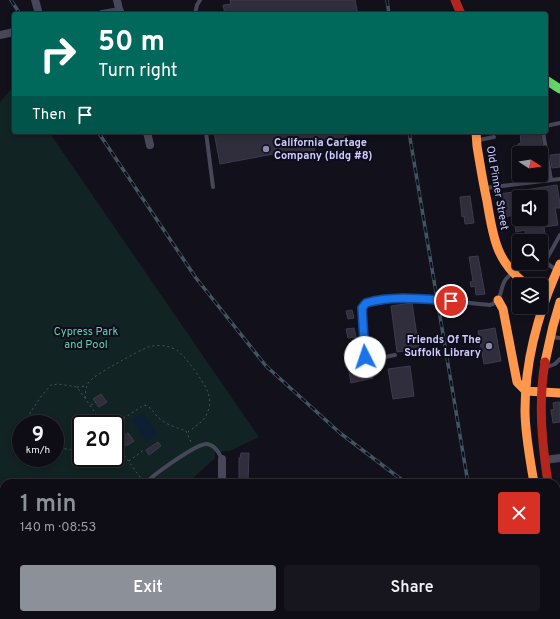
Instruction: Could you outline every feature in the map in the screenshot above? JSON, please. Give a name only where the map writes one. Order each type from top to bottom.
[{"type":"main road","points":[[455,0],[461,12]]},
{"type":"main road","points":[[548,81],[560,89]]},
{"type":"main road","name":"Old Pinner Street","points":[[476,136],[493,237],[502,258],[513,274],[518,278]]},
{"type":"main road","points":[[548,288],[559,267]]},
{"type":"main road","points":[[498,300],[503,309],[517,382],[526,391],[560,393]]},
{"type":"main road","points":[[547,479],[541,433],[541,392],[543,370],[550,336],[560,302]]},
{"type":"main road","points":[[533,479],[526,430],[526,391],[530,354],[539,314]]},
{"type":"street","points":[[35,0],[38,12]]},
{"type":"street","points":[[117,0],[120,12]]},
{"type":"street","points":[[0,35],[12,32]]},
{"type":"street","points":[[147,134],[150,145]]},
{"type":"street","points":[[545,460],[560,458]]},
{"type":"street","points":[[222,459],[222,479]]},
{"type":"lane","points":[[195,12],[200,0]]},
{"type":"lane","points":[[548,126],[560,123]]},
{"type":"lane","points":[[206,134],[214,187]]},
{"type":"lane","points":[[543,134],[550,180]]},
{"type":"lane","points":[[476,136],[494,137]]},
{"type":"lane","points":[[484,188],[560,179]]},
{"type":"lane","points":[[548,254],[560,235]]},
{"type":"lane","points":[[548,264],[559,267]]},
{"type":"lane","points":[[395,355],[368,360],[365,357],[362,308],[366,303],[387,299],[406,298],[490,305],[494,304],[498,300],[503,284],[520,270]]},
{"type":"lane","points":[[550,336],[560,338]]},
{"type":"lane","points":[[543,370],[555,364],[560,359]]},
{"type":"lane","points":[[151,479],[194,448],[201,445],[210,445],[219,453],[222,459]]},
{"type":"path","points":[[85,398],[86,386],[90,380],[98,374],[149,347],[159,345],[170,347],[178,351],[207,388],[210,398],[205,417],[200,424],[188,432]]},
{"type":"path","points":[[30,415],[42,395],[51,385],[58,384],[77,387],[86,386]]},
{"type":"path","points":[[77,387],[96,415]]},
{"type":"path","points":[[90,406],[96,402]]},
{"type":"path","points":[[124,418],[144,405],[148,406],[155,412],[159,419],[188,432]]},
{"type":"path","points":[[188,432],[190,442],[194,448]]},
{"type":"path","points":[[128,461],[145,449]]},
{"type":"path","points":[[124,456],[143,479]]},
{"type":"green space","name":"Cypress Park and Pool","points":[[12,88],[12,134],[50,134],[259,437],[230,451],[215,452],[215,458],[192,479],[0,479],[0,102]]},
{"type":"water","points":[[143,413],[157,434],[146,442],[132,420]]},
{"type":"building","points":[[230,0],[355,0],[358,12],[225,12],[223,5],[231,4]]},
{"type":"building","name":"California Cartage Company (bldg #8)","points":[[214,134],[347,134],[348,141],[314,147],[315,154],[285,159],[284,152],[220,164]]},
{"type":"building","points":[[520,134],[540,134],[542,146],[518,146],[518,144],[521,143]]},
{"type":"building","points":[[560,154],[560,167],[552,168],[550,155]]},
{"type":"building","points":[[557,185],[560,208],[555,208],[558,225],[544,227],[545,234],[525,234],[525,230],[516,232],[515,226],[548,226],[548,190],[525,190]]},
{"type":"building","points":[[512,192],[512,215],[506,217],[504,207],[502,206],[500,194]]},
{"type":"building","points":[[470,196],[474,223],[465,224],[464,216],[462,217],[460,197]]},
{"type":"building","points":[[478,256],[485,294],[476,295],[475,286],[471,287],[470,282],[473,281],[469,257]]},
{"type":"building","points":[[412,303],[419,349],[397,352],[391,306]]},
{"type":"building","points":[[352,310],[354,318],[348,319],[346,311]]},
{"type":"building","points":[[354,328],[356,337],[348,338],[346,329]]},
{"type":"building","name":"Friends Of The Suffolk Library","points":[[495,328],[501,361],[484,364],[478,331]]},
{"type":"building","points":[[370,363],[373,378],[351,383],[348,366]]},
{"type":"building","points":[[410,366],[414,396],[393,399],[388,369]]},
{"type":"building","points":[[101,394],[107,402],[99,407],[93,399]]},
{"type":"building","points":[[560,402],[560,422],[553,423],[551,410],[554,409],[553,403]]},
{"type":"building","points":[[128,433],[134,441],[126,446],[124,443],[124,436]]},
{"type":"building","points":[[158,442],[161,446],[149,455],[146,450]]},
{"type":"building","points":[[241,453],[249,453],[248,479],[239,479]]},
{"type":"railway","points":[[11,0],[19,12]]},
{"type":"railway","points":[[387,0],[389,12]]},
{"type":"railway","points":[[99,134],[196,278],[266,366],[340,433],[401,479]]},
{"type":"railway","points":[[409,134],[467,479]]},
{"type":"traffic: fast","points":[[548,81],[560,89]]},
{"type":"traffic: slow","points":[[476,134],[477,146],[494,237],[502,258],[519,278]]},
{"type":"traffic: slow","points":[[533,479],[525,419],[528,372],[540,317],[552,281],[560,264]]},
{"type":"traffic: slow","points":[[498,300],[503,309],[517,382],[526,391],[560,393]]},
{"type":"traffic: slow","points":[[545,362],[560,302]]},
{"type":"traffic: jam","points":[[455,0],[460,12]]},
{"type":"traffic: jam","points":[[545,362],[541,408],[547,479]]},
{"type":"place","name":"California Cartage Company (bldg #8)","points":[[266,149]]},
{"type":"place","name":"Friends Of The Suffolk Library","points":[[489,346]]},
{"type":"route","points":[[365,357],[362,308],[366,303],[387,299],[406,298],[451,301]]}]
